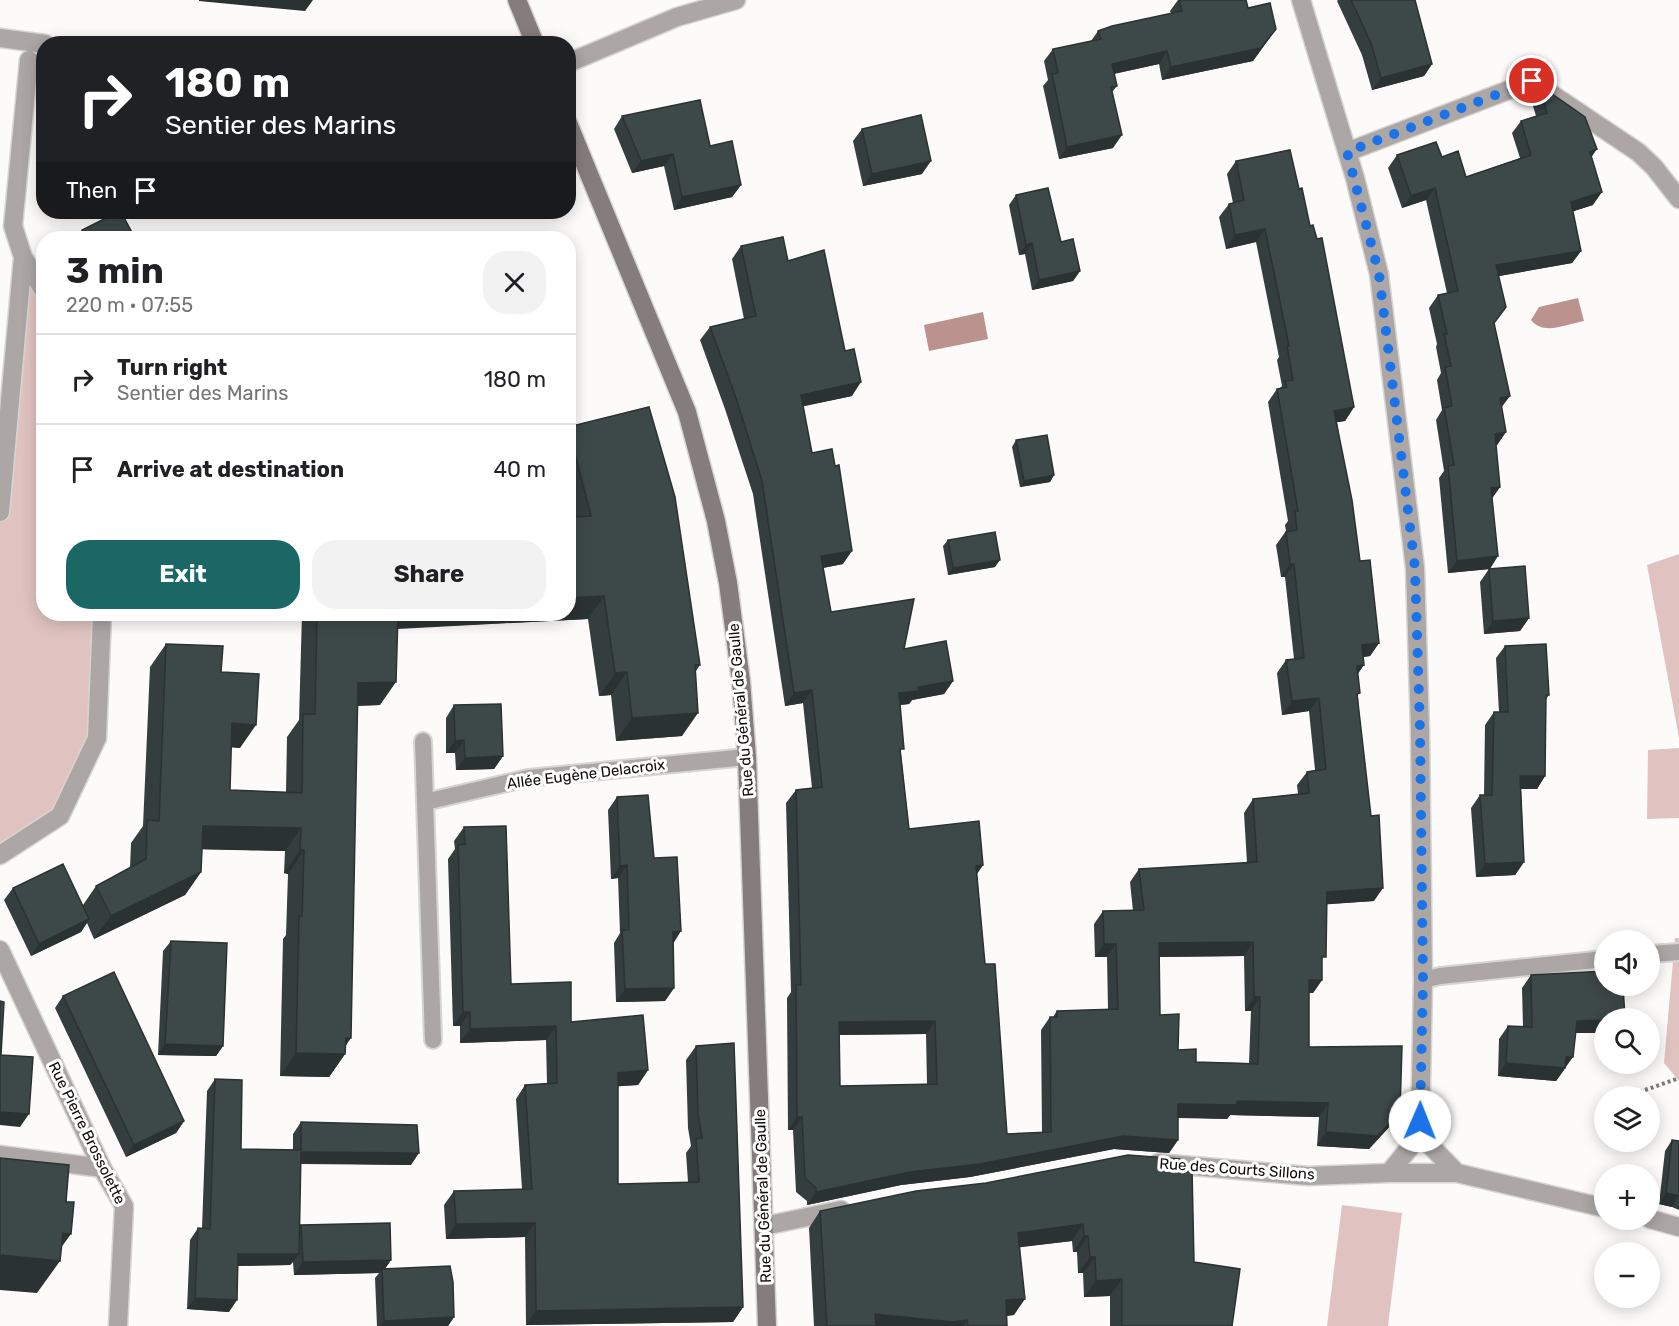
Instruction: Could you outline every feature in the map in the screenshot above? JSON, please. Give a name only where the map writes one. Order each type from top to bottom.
[{"type":"main road","points":[[517,0],[532,36]]},
{"type":"main road","name":"Rue du Général de Gaulle","points":[[576,142],[687,412],[716,521],[728,583],[741,681],[747,757],[767,1326]]},
{"type":"street","points":[[1301,0],[1347,152],[1379,274],[1415,568],[1420,730],[1423,980],[1420,1135],[1389,1173]]},
{"type":"street","points":[[576,60],[678,17],[729,1]]},
{"type":"street","points":[[0,38],[36,43]]},
{"type":"street","points":[[29,60],[13,226],[23,257],[36,278]]},
{"type":"street","points":[[1347,152],[1532,81],[1638,152],[1654,167],[1679,199]]},
{"type":"street","points":[[0,512],[23,257]]},
{"type":"street","points":[[0,855],[60,816],[97,738],[102,621]]},
{"type":"street","name":"Rue Pierre Brossolette","points":[[0,950],[102,1168],[124,1206],[118,1326]]},
{"type":"street","points":[[1420,1135],[1457,1173]]},
{"type":"street","points":[[0,1155],[102,1168]]},
{"type":"street","name":"Rue des Courts Sillons","points":[[1139,1162],[1308,1176],[1457,1173],[1594,1205]]},
{"type":"street","points":[[764,1226],[858,1206]]},
{"type":"street","points":[[1660,1222],[1679,1227]]},
{"type":"lane","points":[[423,741],[433,1040]]},
{"type":"lane","name":"Allée Eugène Delacroix","points":[[425,802],[528,778],[747,757]]},
{"type":"lane","points":[[1660,953],[1679,952]]},
{"type":"lane","points":[[1423,980],[1440,975],[1594,960]]},
{"type":"path","points":[[1656,1086],[1679,1078]]},
{"type":"shaded area","points":[[23,257],[36,279],[36,621],[102,621],[97,738],[60,816],[0,855],[0,512]]},
{"type":"shaded area","points":[[1578,298],[1584,321],[1549,328],[1536,325],[1531,320],[1539,307]]},
{"type":"shaded area","points":[[983,312],[988,339],[929,351],[924,325]]},
{"type":"shaded area","points":[[1679,554],[1679,738],[1647,565]]},
{"type":"shaded area","points":[[1679,748],[1679,818],[1647,819],[1648,750]]},
{"type":"shaded area","points":[[1675,938],[1679,938],[1679,1081],[1664,1063]]},
{"type":"shaded area","points":[[1342,1205],[1402,1213],[1388,1326],[1327,1326]]},
{"type":"building","points":[[1179,0],[1246,0],[1248,8],[1270,3],[1276,29],[1261,48],[1171,67],[1167,51],[1112,64],[1117,86],[1111,87],[1122,135],[1067,147],[1052,74],[1058,73],[1053,49],[1101,39],[1098,31],[1112,26],[1182,11]]},
{"type":"building","points":[[1351,0],[1415,0],[1432,64],[1381,78],[1371,43]]},
{"type":"building","points":[[1538,84],[1585,117],[1597,149],[1590,152],[1602,192],[1571,202],[1581,251],[1496,265],[1506,307],[1494,323],[1510,396],[1500,398],[1506,432],[1495,434],[1500,487],[1491,488],[1498,556],[1457,561],[1448,466],[1454,465],[1444,408],[1452,406],[1445,367],[1451,366],[1444,334],[1447,334],[1438,295],[1458,291],[1435,188],[1411,196],[1397,155],[1436,142],[1442,157],[1458,151],[1466,177],[1531,155],[1521,121],[1547,113]]},
{"type":"building","points":[[700,100],[710,146],[732,141],[741,185],[682,197],[673,154],[641,161],[622,116]]},
{"type":"building","points":[[921,115],[931,161],[872,174],[862,129]]},
{"type":"building","points":[[1290,150],[1299,189],[1302,188],[1310,226],[1313,225],[1317,239],[1322,238],[1354,407],[1334,411],[1352,500],[1360,561],[1370,560],[1379,643],[1362,645],[1364,665],[1357,666],[1360,693],[1357,694],[1371,816],[1379,815],[1383,888],[1327,892],[1326,957],[1322,957],[1322,980],[1309,980],[1309,1047],[1402,1046],[1400,1112],[1378,1136],[1326,1132],[1328,1103],[1237,1101],[1237,1105],[1178,1104],[1178,1140],[1123,1136],[980,1164],[910,1172],[816,1192],[816,1188],[805,1178],[802,1117],[797,1117],[796,985],[801,985],[796,790],[822,787],[812,690],[794,693],[762,481],[735,395],[710,327],[756,316],[741,246],[783,237],[788,261],[824,250],[845,351],[854,349],[861,382],[801,395],[812,453],[832,449],[835,466],[839,465],[852,551],[821,556],[831,612],[914,599],[904,649],[946,641],[953,681],[918,687],[919,691],[899,693],[904,749],[900,749],[909,829],[979,821],[983,865],[976,866],[985,964],[995,964],[1007,1134],[1051,1132],[1050,1017],[1057,1017],[1057,1011],[1118,1009],[1116,944],[1104,944],[1103,911],[1144,910],[1139,869],[1257,862],[1253,799],[1309,793],[1307,772],[1326,769],[1319,698],[1292,701],[1286,660],[1304,658],[1294,564],[1290,564],[1286,532],[1297,530],[1295,512],[1298,511],[1277,389],[1287,387],[1285,381],[1293,380],[1287,346],[1289,346],[1265,229],[1235,235],[1229,204],[1244,200],[1236,161]],"holes":[[[1253,942],[1254,997],[1260,997],[1258,1064],[1196,1062],[1196,1049],[1178,1050],[1179,1014],[1160,1015],[1159,943]],[[935,1021],[937,1084],[840,1086],[839,1022]]]},
{"type":"building","points":[[1048,188],[1061,242],[1073,239],[1080,271],[1039,280],[1032,243],[1026,245],[1016,195]]},
{"type":"building","points":[[104,219],[125,219],[131,231],[82,231]]},
{"type":"building","points":[[649,407],[675,497],[700,665],[695,665],[698,713],[632,718],[627,672],[615,673],[604,596],[576,598],[576,517],[591,516],[576,458],[576,425]]},
{"type":"building","points":[[1047,435],[1054,475],[1024,481],[1016,440]]},
{"type":"building","points":[[995,532],[1000,560],[953,568],[948,540]]},
{"type":"building","points":[[1525,566],[1529,618],[1493,621],[1489,569]]},
{"type":"building","points":[[317,621],[398,621],[396,682],[358,683],[351,1038],[346,1038],[345,1054],[296,1053],[299,916],[302,916],[304,850],[300,850],[301,828],[203,826],[201,872],[111,916],[96,886],[146,859],[147,820],[159,821],[166,644],[223,646],[221,672],[259,674],[256,725],[232,723],[230,790],[302,793],[303,714],[315,714]]},
{"type":"building","points":[[1546,644],[1549,695],[1546,695],[1545,776],[1520,776],[1524,862],[1485,864],[1480,795],[1492,795],[1494,712],[1508,712],[1505,646]]},
{"type":"building","points":[[501,704],[503,756],[465,758],[464,740],[455,741],[454,705]]},
{"type":"building","points":[[648,795],[654,858],[677,857],[681,931],[673,932],[674,988],[625,989],[622,930],[629,930],[627,865],[620,866],[617,797]]},
{"type":"building","points":[[506,826],[511,984],[571,982],[571,1022],[643,1015],[648,1070],[618,1073],[618,1184],[699,1182],[696,1139],[702,1138],[698,1114],[696,1046],[734,1043],[743,1307],[536,1311],[535,1223],[456,1224],[454,1191],[532,1189],[525,1085],[557,1083],[556,1026],[470,1029],[470,1012],[463,1012],[458,845],[465,844],[464,827]]},
{"type":"building","points":[[63,864],[89,919],[39,944],[13,888]]},
{"type":"building","points":[[171,941],[227,943],[223,1046],[165,1044]]},
{"type":"building","points":[[114,972],[184,1121],[134,1145],[63,996]]},
{"type":"building","points":[[1594,972],[1594,996],[1624,996],[1624,1008],[1594,1008],[1594,1020],[1577,1021],[1573,1057],[1566,1057],[1565,1068],[1506,1063],[1508,1026],[1532,1027],[1531,975]]},
{"type":"building","points":[[0,1001],[4,1002],[1,1055],[33,1057],[29,1114],[0,1112]]},
{"type":"building","points":[[215,1079],[242,1080],[241,1149],[301,1150],[301,1122],[417,1125],[419,1153],[301,1152],[299,1254],[238,1254],[237,1300],[195,1298],[198,1228],[210,1229]]},
{"type":"building","points":[[1672,1140],[1679,1141],[1679,1196],[1666,1193]]},
{"type":"building","points":[[1128,1155],[1180,1159],[1180,1167],[1192,1168],[1194,1262],[1240,1269],[1232,1326],[1122,1326],[1122,1279],[1096,1281],[1095,1257],[1090,1257],[1088,1236],[1084,1236],[1083,1224],[1018,1233],[1025,1299],[1006,1300],[1007,1326],[968,1326],[967,1320],[952,1322],[875,1314],[876,1326],[827,1326],[820,1211],[916,1191],[986,1183]]},
{"type":"building","points":[[0,1158],[69,1165],[66,1202],[74,1202],[71,1234],[63,1233],[60,1261],[0,1255]]},
{"type":"building","points":[[390,1223],[391,1260],[303,1262],[301,1225]]},
{"type":"building","points":[[450,1266],[454,1317],[384,1321],[382,1269]]},
{"type":"route","points":[[1420,1121],[1423,980],[1420,730],[1415,568],[1379,274],[1347,152],[1532,81]]}]
